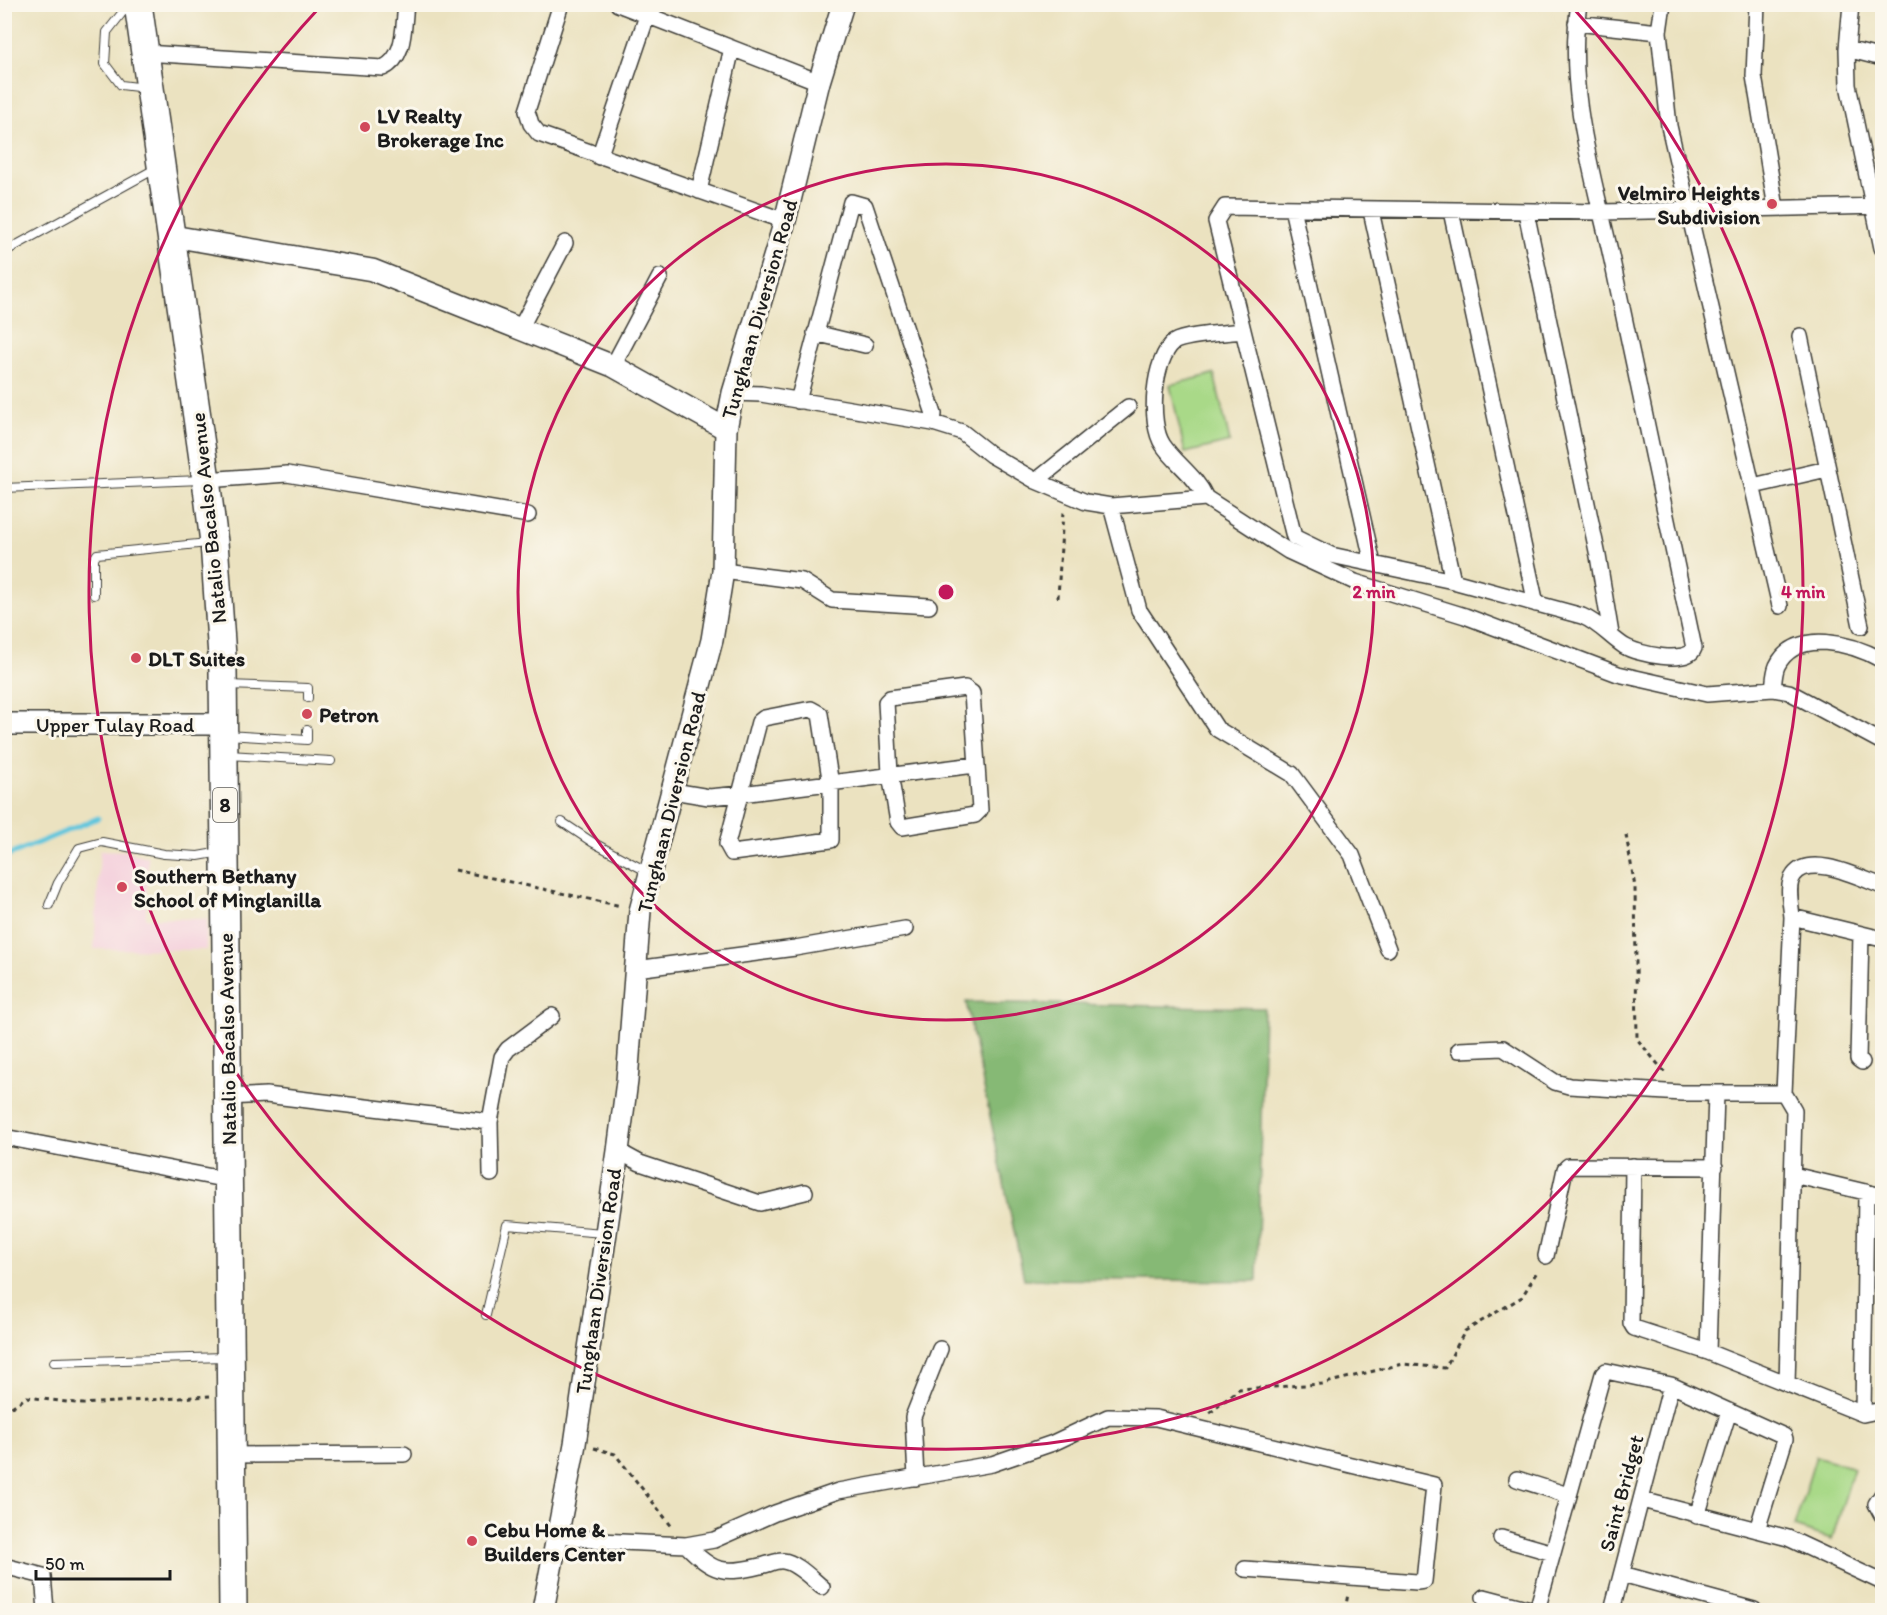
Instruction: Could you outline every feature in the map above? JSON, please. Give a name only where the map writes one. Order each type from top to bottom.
[{"type":"highway","name":"Natalio Bacalso Avenue","points":[[138,4],[214,542],[224,685],[233,1611]]},
{"type":"street","points":[[145,53],[383,68],[394,63],[399,53],[406,4]]},
{"type":"street","points":[[561,4],[527,111],[531,124],[539,134],[785,221]]},
{"type":"street","points":[[618,4],[819,82]]},
{"type":"street","points":[[1578,4],[1576,23],[1579,112],[1602,212],[1694,648],[1687,657],[1662,656],[1626,647],[1597,622],[1453,582],[1331,555],[1294,537],[1216,221],[1219,213],[1225,207],[1526,212],[1602,212],[1687,211],[1878,207]]},
{"type":"street","points":[[1663,4],[1659,32],[1669,126],[1780,606]]},
{"type":"street","points":[[1757,4],[1754,76],[1776,208]]},
{"type":"street","points":[[1851,4],[1846,49],[1848,85],[1878,207],[1882,248]]},
{"type":"street","name":"Tunghaan Diversion Road","points":[[543,1611],[574,1444],[618,1151],[627,1081],[640,911],[712,640],[723,571],[726,429],[733,393],[785,221],[840,6]]},
{"type":"street","points":[[599,157],[647,16]]},
{"type":"street","points":[[1576,23],[1659,32]]},
{"type":"street","points":[[699,191],[732,48]]},
{"type":"street","points":[[1846,49],[1882,58]]},
{"type":"street","points":[[798,401],[851,202],[866,206],[934,414],[933,423]]},
{"type":"street","points":[[1292,207],[1373,564]]},
{"type":"street","points":[[1371,211],[1453,582]]},
{"type":"street","points":[[1451,211],[1536,604]]},
{"type":"street","points":[[1526,212],[1598,556],[1611,634]]},
{"type":"street","points":[[172,236],[372,270],[521,327],[613,366],[726,429]]},
{"type":"street","points":[[521,327],[565,243]]},
{"type":"street","points":[[613,366],[660,277]]},
{"type":"street","points":[[1242,331],[1176,340],[1163,354],[1152,412],[1162,444],[1200,484],[1206,498],[1288,551],[1355,582],[1465,616],[1618,674],[1707,694],[1773,690],[1789,692],[1882,742]]},
{"type":"street","points":[[815,333],[866,345]]},
{"type":"street","points":[[1800,336],[1861,626]]},
{"type":"street","points":[[733,393],[761,394],[933,423],[962,432],[991,454],[1036,481],[1086,502],[1111,506],[1206,498]]},
{"type":"street","points":[[1036,481],[1128,407]]},
{"type":"street","points":[[1754,486],[1827,468]]},
{"type":"street","points":[[206,480],[287,474],[528,515]]},
{"type":"street","points":[[1111,506],[1138,610],[1217,729],[1292,774],[1306,792],[1352,855],[1388,949]]},
{"type":"street","points":[[723,571],[802,581],[832,600],[928,606]]},
{"type":"street","points":[[1773,690],[1776,668],[1784,656],[1794,648],[1812,641],[1854,648],[1882,660]]},
{"type":"street","points":[[965,688],[972,693],[975,765],[980,806],[978,813],[902,827],[898,822],[890,774],[884,706],[888,700],[965,688]]},
{"type":"street","points":[[811,709],[820,714],[831,785],[831,840],[732,853],[727,844],[759,722],[764,718],[811,709]]},
{"type":"street","name":"Upper Tulay Road","points":[[4,724],[225,738]]},
{"type":"street","points":[[673,791],[709,797],[831,785],[890,774],[975,765]]},
{"type":"street","points":[[1787,1384],[1794,1110],[1784,1093],[1792,916],[1790,888],[1793,875],[1802,868],[1815,864],[1882,886]]},
{"type":"street","points":[[1792,916],[1882,939]]},
{"type":"street","points":[[636,969],[795,948],[904,929]]},
{"type":"street","points":[[1861,934],[1858,1059],[1862,1062]]},
{"type":"street","points":[[491,1174],[490,1122],[504,1052],[552,1016]]},
{"type":"street","points":[[1460,1050],[1503,1048],[1555,1082],[1569,1086],[1682,1093],[1784,1093]]},
{"type":"street","points":[[1708,1352],[1716,1094]]},
{"type":"street","points":[[227,1096],[266,1095],[490,1122]]},
{"type":"street","points":[[4,1137],[228,1180]]},
{"type":"street","points":[[618,1151],[640,1163],[754,1202],[776,1201],[805,1192]]},
{"type":"street","points":[[1633,1166],[1631,1323],[1637,1329],[1708,1352],[1863,1414],[1882,1410]]},
{"type":"street","points":[[1546,1256],[1566,1167],[1715,1167]]},
{"type":"street","points":[[1793,1175],[1882,1196]]},
{"type":"street","points":[[1863,1414],[1866,1192]]},
{"type":"street","points":[[916,1478],[913,1418],[940,1348]]},
{"type":"street","points":[[1484,1597],[1536,1611],[1604,1372],[1610,1370],[1671,1385],[1782,1434],[1785,1439],[1757,1530]]},
{"type":"street","name":"Saint Bridget","points":[[1612,1611],[1671,1385]]},
{"type":"street","points":[[1697,1516],[1729,1411]]},
{"type":"street","points":[[557,1534],[600,1540],[686,1545],[714,1540],[776,1513],[838,1491],[992,1464],[1053,1443],[1108,1418],[1156,1418],[1434,1485],[1424,1581],[1245,1569]]},
{"type":"street","points":[[231,1455],[404,1454]]},
{"type":"street","points":[[1517,1479],[1568,1495]]},
{"type":"street","points":[[1882,1495],[1876,1504],[1882,1515]]},
{"type":"street","points":[[1642,1500],[1788,1538],[1881,1579]]},
{"type":"street","points":[[1500,1538],[1553,1553]]},
{"type":"street","points":[[686,1545],[704,1563],[719,1570],[733,1573],[783,1561],[794,1565],[822,1587]]},
{"type":"street","points":[[4,1566],[43,1576],[46,1611]]},
{"type":"street","points":[[1622,1574],[1754,1611]]},
{"type":"lane","points":[[129,4],[107,32],[105,64],[121,85],[151,88]]},
{"type":"lane","points":[[4,252],[162,165]]},
{"type":"lane","points":[[4,488],[206,480]]},
{"type":"lane","points":[[94,595],[94,559],[97,554],[214,542]]},
{"type":"lane","points":[[224,685],[308,688],[308,698]]},
{"type":"lane","points":[[225,738],[307,740],[308,730]]},
{"type":"lane","points":[[225,738],[331,761]]},
{"type":"lane","points":[[562,822],[592,842],[650,873]]},
{"type":"lane","points":[[49,904],[58,883],[79,848],[102,842],[164,854],[198,856],[225,852]]},
{"type":"lane","points":[[486,1314],[507,1224],[605,1233]]},
{"type":"lane","points":[[54,1362],[230,1357]]},
{"type":"path","points":[[1058,598],[1064,494]]},
{"type":"path","points":[[1626,835],[1635,886],[1637,1039],[1682,1093]]},
{"type":"path","points":[[455,870],[640,911]]},
{"type":"path","points":[[1194,1427],[1239,1389],[1322,1384],[1402,1364],[1445,1368],[1465,1331],[1522,1297],[1546,1256]]},
{"type":"path","points":[[4,1412],[27,1397],[82,1404],[230,1395]]},
{"type":"path","points":[[574,1444],[615,1454],[686,1545]]},
{"type":"path","points":[[1345,1611],[1348,1594]]},
{"type":"shaded area","name":"Southern Bethany School of Minglanilla","points":[[100,850],[125,851],[148,857],[146,918],[207,919],[206,950],[94,949]]},
{"type":"green space","points":[[1214,374],[1230,442],[1185,453],[1170,385]]},
{"type":"green space","points":[[966,1002],[1264,1008],[1257,1281],[1024,1279]]},
{"type":"green space","points":[[1816,1456],[1854,1468],[1832,1539],[1794,1527]]},
{"type":"waterway","points":[[4,857],[98,818]]},
{"type":"place","name":"LV Realty Brokerage Inc","points":[[365,127]]},
{"type":"place","name":"Velmiro Heights Subdivision","points":[[1772,204]]},
{"type":"place","name":"DLT Suites","points":[[136,658]]},
{"type":"place","name":"Petron","points":[[307,714]]},
{"type":"place","name":"Southern Bethany School of Minglanilla","points":[[122,887]]},
{"type":"place","name":"Cebu Home & Builders Center","points":[[472,1541]]}]
